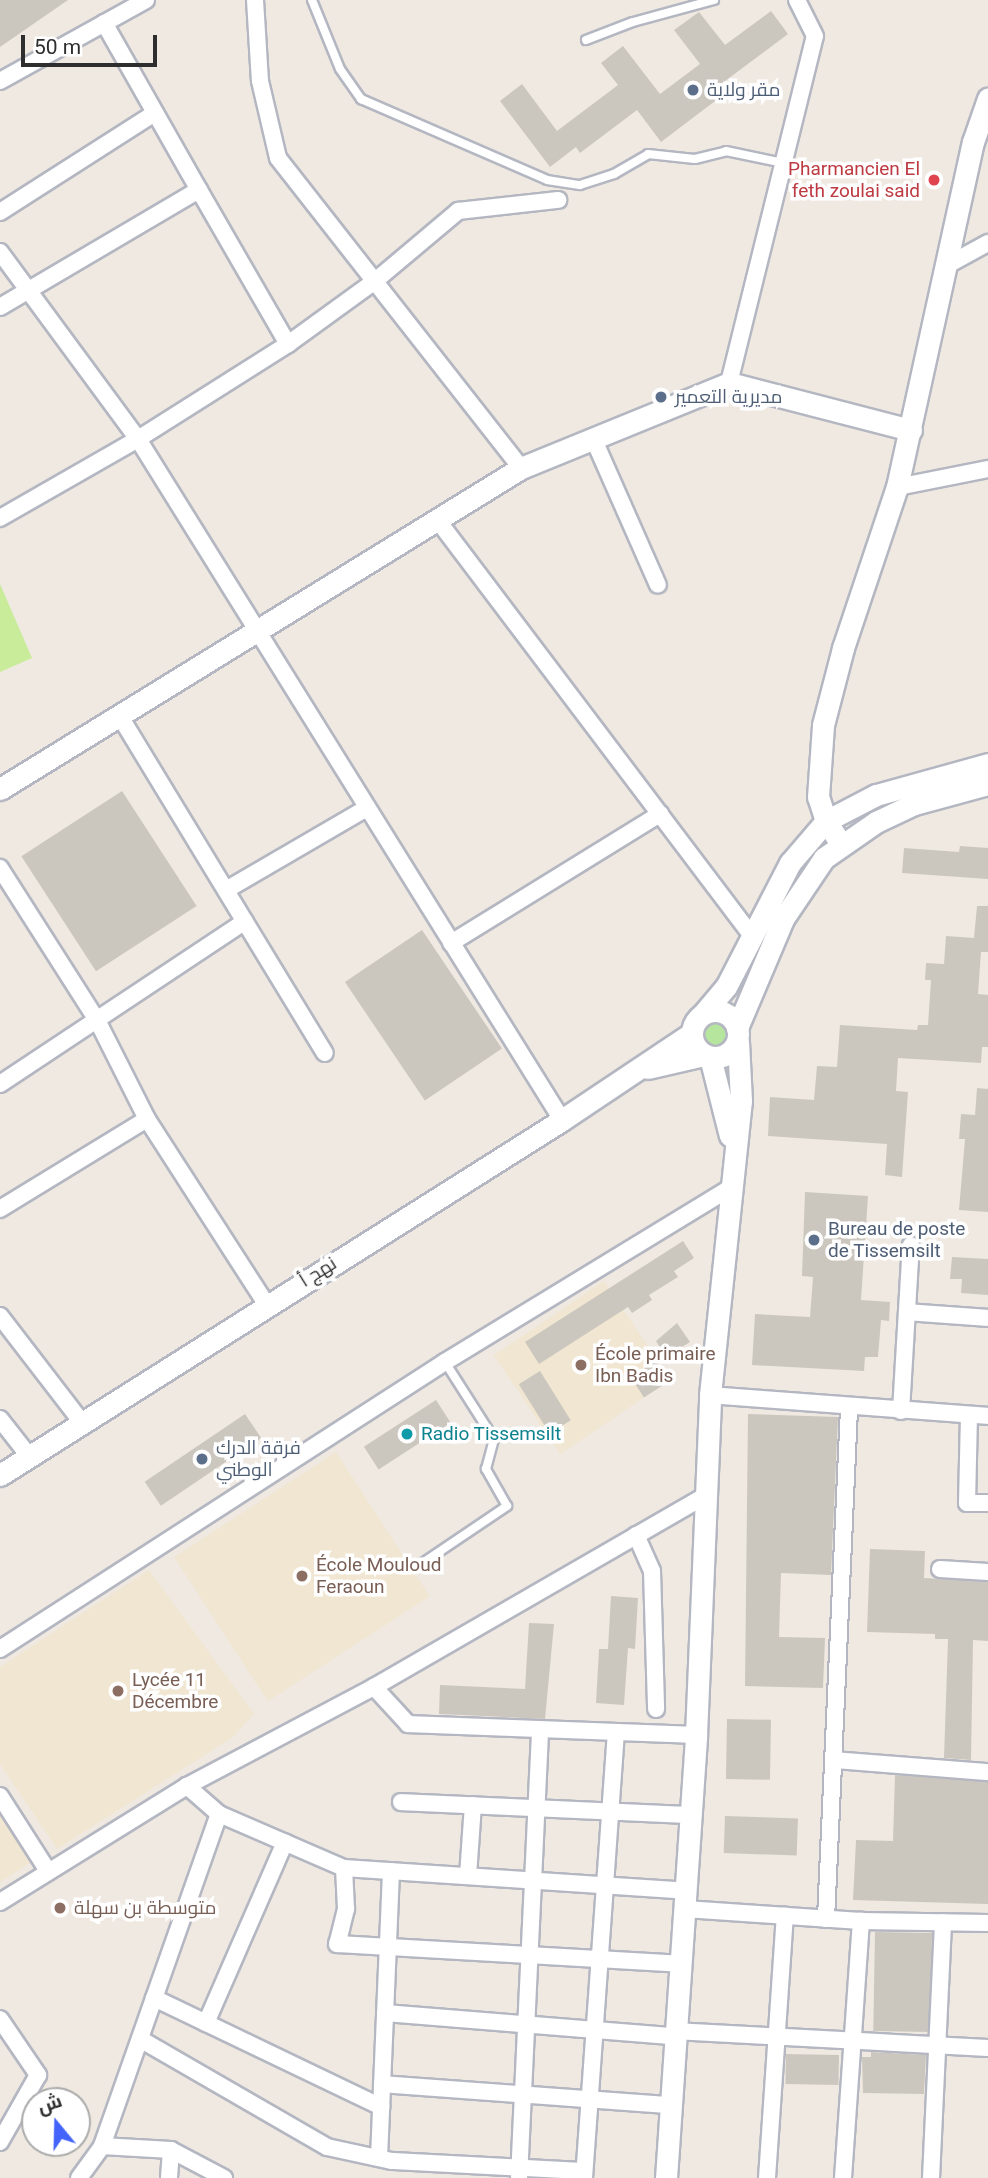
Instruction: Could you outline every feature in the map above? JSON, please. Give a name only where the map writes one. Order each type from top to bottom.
[{"type":"main road","points":[[842,844],[826,821],[817,772],[823,725],[843,648],[897,487],[946,266],[981,144],[988,99]]},
{"type":"main road","points":[[0,789],[257,635],[521,468],[729,383],[911,430]]},
{"type":"main road","points":[[733,1154],[718,1082],[707,1056],[694,1045],[692,1033],[703,1014],[726,987],[790,863],[826,821],[876,795],[988,764]]},
{"type":"main road","points":[[707,1056],[728,1054],[769,946],[800,889],[842,844],[914,804],[988,785]]},
{"type":"main road","points":[[666,2178],[673,2034],[696,1735],[710,1395],[733,1154],[741,1101],[737,1035],[724,1013],[703,1014]]},
{"type":"main road","name":"نهج أ","points":[[0,1475],[266,1304],[562,1120],[692,1033]]},
{"type":"main road","name":"نهج أ","points":[[636,1071],[707,1056]]},
{"type":"main road","points":[[667,1063],[695,1068],[718,1082]]},
{"type":"street","points":[[0,81],[146,0]]},
{"type":"street","points":[[254,0],[260,82],[278,158],[521,468]]},
{"type":"street","points":[[729,383],[815,36],[797,0]]},
{"type":"street","points":[[104,23],[288,344]]},
{"type":"street","points":[[0,212],[155,113]]},
{"type":"street","points":[[0,307],[199,190]]},
{"type":"street","points":[[0,518],[138,439],[288,344],[375,281],[458,211],[558,200]]},
{"type":"street","points":[[946,266],[988,243]]},
{"type":"street","points":[[0,252],[138,439],[257,635],[562,1120]]},
{"type":"street","points":[[594,440],[658,585]]},
{"type":"street","points":[[897,487],[988,469]]},
{"type":"street","points":[[439,522],[752,936]]},
{"type":"street","points":[[121,718],[324,1053]]},
{"type":"street","points":[[226,890],[367,808]]},
{"type":"street","points":[[452,943],[660,814]]},
{"type":"street","points":[[0,868],[97,1020],[147,1119],[266,1304]]},
{"type":"street","points":[[0,1084],[244,921]]},
{"type":"street","points":[[0,1209],[147,1119]]},
{"type":"street","points":[[0,1649],[445,1362],[730,1188]]},
{"type":"street","points":[[901,1411],[911,1245]]},
{"type":"street","points":[[907,1312],[988,1318]]},
{"type":"street","points":[[0,1316],[81,1421]]},
{"type":"street","points":[[710,1395],[849,1409],[988,1416]]},
{"type":"street","points":[[825,1919],[849,1409]]},
{"type":"street","points":[[969,1415],[967,1503],[988,1503]]},
{"type":"street","points":[[0,1419],[29,1456]]},
{"type":"street","points":[[0,1902],[187,1786],[374,1687],[706,1495]]},
{"type":"street","points":[[636,1535],[652,1571],[656,1709]]},
{"type":"street","points":[[940,1569],[988,1572]]},
{"type":"street","points":[[374,1687],[408,1724],[696,1735]]},
{"type":"street","points":[[519,2173],[540,1729]]},
{"type":"street","points":[[140,2039],[327,2147],[379,2158],[519,2173],[584,2175],[616,1732]]},
{"type":"street","points":[[834,1759],[988,1772]]},
{"type":"street","points":[[187,1786],[219,1814],[344,1868],[605,1886],[785,1916],[861,1921],[988,1923]]},
{"type":"street","points":[[0,1796],[48,1871]]},
{"type":"street","points":[[401,1801],[691,1815]]},
{"type":"street","points":[[468,1876],[473,1805]]},
{"type":"street","points":[[79,2178],[102,2146],[219,1814]]},
{"type":"street","points":[[206,2023],[285,1842]]},
{"type":"street","points":[[344,1868],[345,1909],[337,1944],[680,1964]]},
{"type":"street","points":[[379,2158],[391,1871]]},
{"type":"street","points":[[767,2178],[785,1916]]},
{"type":"street","points":[[843,2178],[861,1921]]},
{"type":"street","points":[[931,2178],[943,1922]]},
{"type":"street","points":[[154,1998],[381,2107]]},
{"type":"street","points":[[385,2013],[594,2030],[775,2036],[988,2048]]},
{"type":"street","points":[[0,2019],[38,2076],[0,2142]]},
{"type":"street","points":[[382,2084],[669,2105]]},
{"type":"street","points":[[102,2146],[171,2150],[224,2178]]},
{"type":"street","points":[[169,2178],[171,2150]]},
{"type":"lane","points":[[312,0],[340,69],[361,99],[547,180],[580,185],[614,174],[648,154],[695,159],[726,150],[783,163]]},
{"type":"lane","points":[[586,40],[633,22],[714,0]]},
{"type":"lane","points":[[421,1563],[507,1506],[486,1469],[494,1439],[445,1362]]},
{"type":"shaded area","name":"École primaire Ibn Badis","points":[[604,1281],[671,1380],[560,1454],[494,1355]]},
{"type":"shaded area","name":"École Mouloud Feraoun","points":[[336,1452],[430,1596],[268,1701],[174,1557]]},
{"type":"shaded area","name":"Lycée 11 Décembre","points":[[149,1570],[254,1714],[233,1737],[57,1849],[0,1764],[0,1667]]},
{"type":"shaded area","points":[[0,1815],[30,1863],[0,1882]]},
{"type":"green space","points":[[0,584],[32,658],[0,672]]},
{"type":"green space","points":[[715,1023],[724,1027],[728,1036],[724,1045],[715,1049],[706,1045],[702,1036],[706,1027]]},
{"type":"building","points":[[0,0],[68,0],[0,47]]},
{"type":"building","name":"مقر ولاية","points":[[771,11],[788,34],[717,87],[723,95],[661,142],[637,110],[580,153],[576,147],[550,167],[500,101],[522,84],[557,131],[618,85],[601,63],[623,46],[660,94],[700,64],[674,30],[699,12],[725,45]]},
{"type":"building","points":[[122,791],[197,906],[96,971],[21,856]]},
{"type":"building","points":[[960,846],[988,848],[988,879],[902,873],[904,848],[959,852]]},
{"type":"building","points":[[977,906],[988,906],[988,952],[981,952],[978,994],[988,995],[988,1047],[982,1047],[981,1063],[898,1058],[896,1091],[908,1092],[902,1177],[885,1175],[887,1144],[768,1136],[770,1097],[814,1100],[817,1066],[837,1067],[840,1025],[917,1030],[918,1025],[928,1025],[931,980],[925,980],[926,963],[944,964],[946,936],[974,938]]},
{"type":"building","points":[[422,930],[502,1049],[425,1101],[345,982]]},
{"type":"building","points":[[977,1088],[988,1089],[988,1212],[959,1210],[965,1139],[959,1139],[961,1114],[975,1115]]},
{"type":"building","points":[[805,1192],[868,1196],[861,1300],[890,1302],[889,1321],[881,1320],[878,1357],[865,1357],[864,1371],[752,1365],[755,1314],[810,1317],[813,1277],[802,1276]]},
{"type":"building","points":[[683,1241],[694,1258],[674,1271],[678,1277],[649,1295],[652,1300],[632,1313],[628,1307],[539,1364],[525,1342]]},
{"type":"building","points":[[952,1257],[988,1259],[988,1295],[961,1293],[962,1279],[950,1279]]},
{"type":"building","points":[[677,1323],[690,1342],[666,1357],[656,1341]]},
{"type":"building","points":[[656,1361],[669,1381],[644,1397],[631,1377]]},
{"type":"building","points":[[540,1371],[571,1420],[550,1433],[519,1384]]},
{"type":"building","name":"Radio Tissemsilt","points":[[436,1400],[451,1423],[379,1469],[364,1447]]},
{"type":"building","name":"فرقة الدرك الوطني","points":[[245,1414],[261,1438],[161,1506],[145,1482]]},
{"type":"building","points":[[748,1414],[838,1417],[831,1575],[781,1573],[779,1637],[825,1638],[823,1688],[745,1686]]},
{"type":"building","points":[[870,1549],[925,1551],[924,1578],[988,1582],[988,1641],[973,1640],[971,1760],[944,1758],[948,1639],[935,1639],[935,1634],[867,1632]]},
{"type":"building","points":[[611,1596],[638,1598],[635,1649],[628,1648],[624,1705],[596,1703],[599,1649],[608,1649]]},
{"type":"building","points":[[529,1623],[554,1624],[545,1719],[439,1714],[440,1685],[525,1689]]},
{"type":"building","points":[[727,1719],[771,1720],[770,1780],[726,1779]]},
{"type":"building","points":[[895,1775],[988,1782],[988,1904],[853,1900],[856,1840],[893,1841]]},
{"type":"building","points":[[725,1816],[798,1819],[797,1856],[724,1853]]},
{"type":"building","points":[[875,1932],[932,1933],[930,2032],[873,2031]]},
{"type":"building","points":[[871,2052],[926,2055],[924,2094],[863,2093],[862,2057],[871,2057]]},
{"type":"building","points":[[786,2054],[839,2055],[838,2085],[785,2084]]},
{"type":"place","name":"مقر ولاية","points":[[693,90]]},
{"type":"place","name":"Pharmancien El feth zoulai said","points":[[934,180]]},
{"type":"place","name":"مديرية التعمير","points":[[661,397]]},
{"type":"place","name":"Bureau de poste de Tissemsilt","points":[[814,1240]]},
{"type":"place","name":"École primaire Ibn Badis","points":[[581,1365]]},
{"type":"place","name":"Radio Tissemsilt","points":[[407,1434]]},
{"type":"place","name":"فرقة الدرك الوطني","points":[[202,1459]]},
{"type":"place","name":"École Mouloud Feraoun","points":[[302,1576]]},
{"type":"place","name":"Lycée 11 Décembre","points":[[118,1691]]},
{"type":"place","name":"متوسطة بن سهلة","points":[[60,1908]]}]
